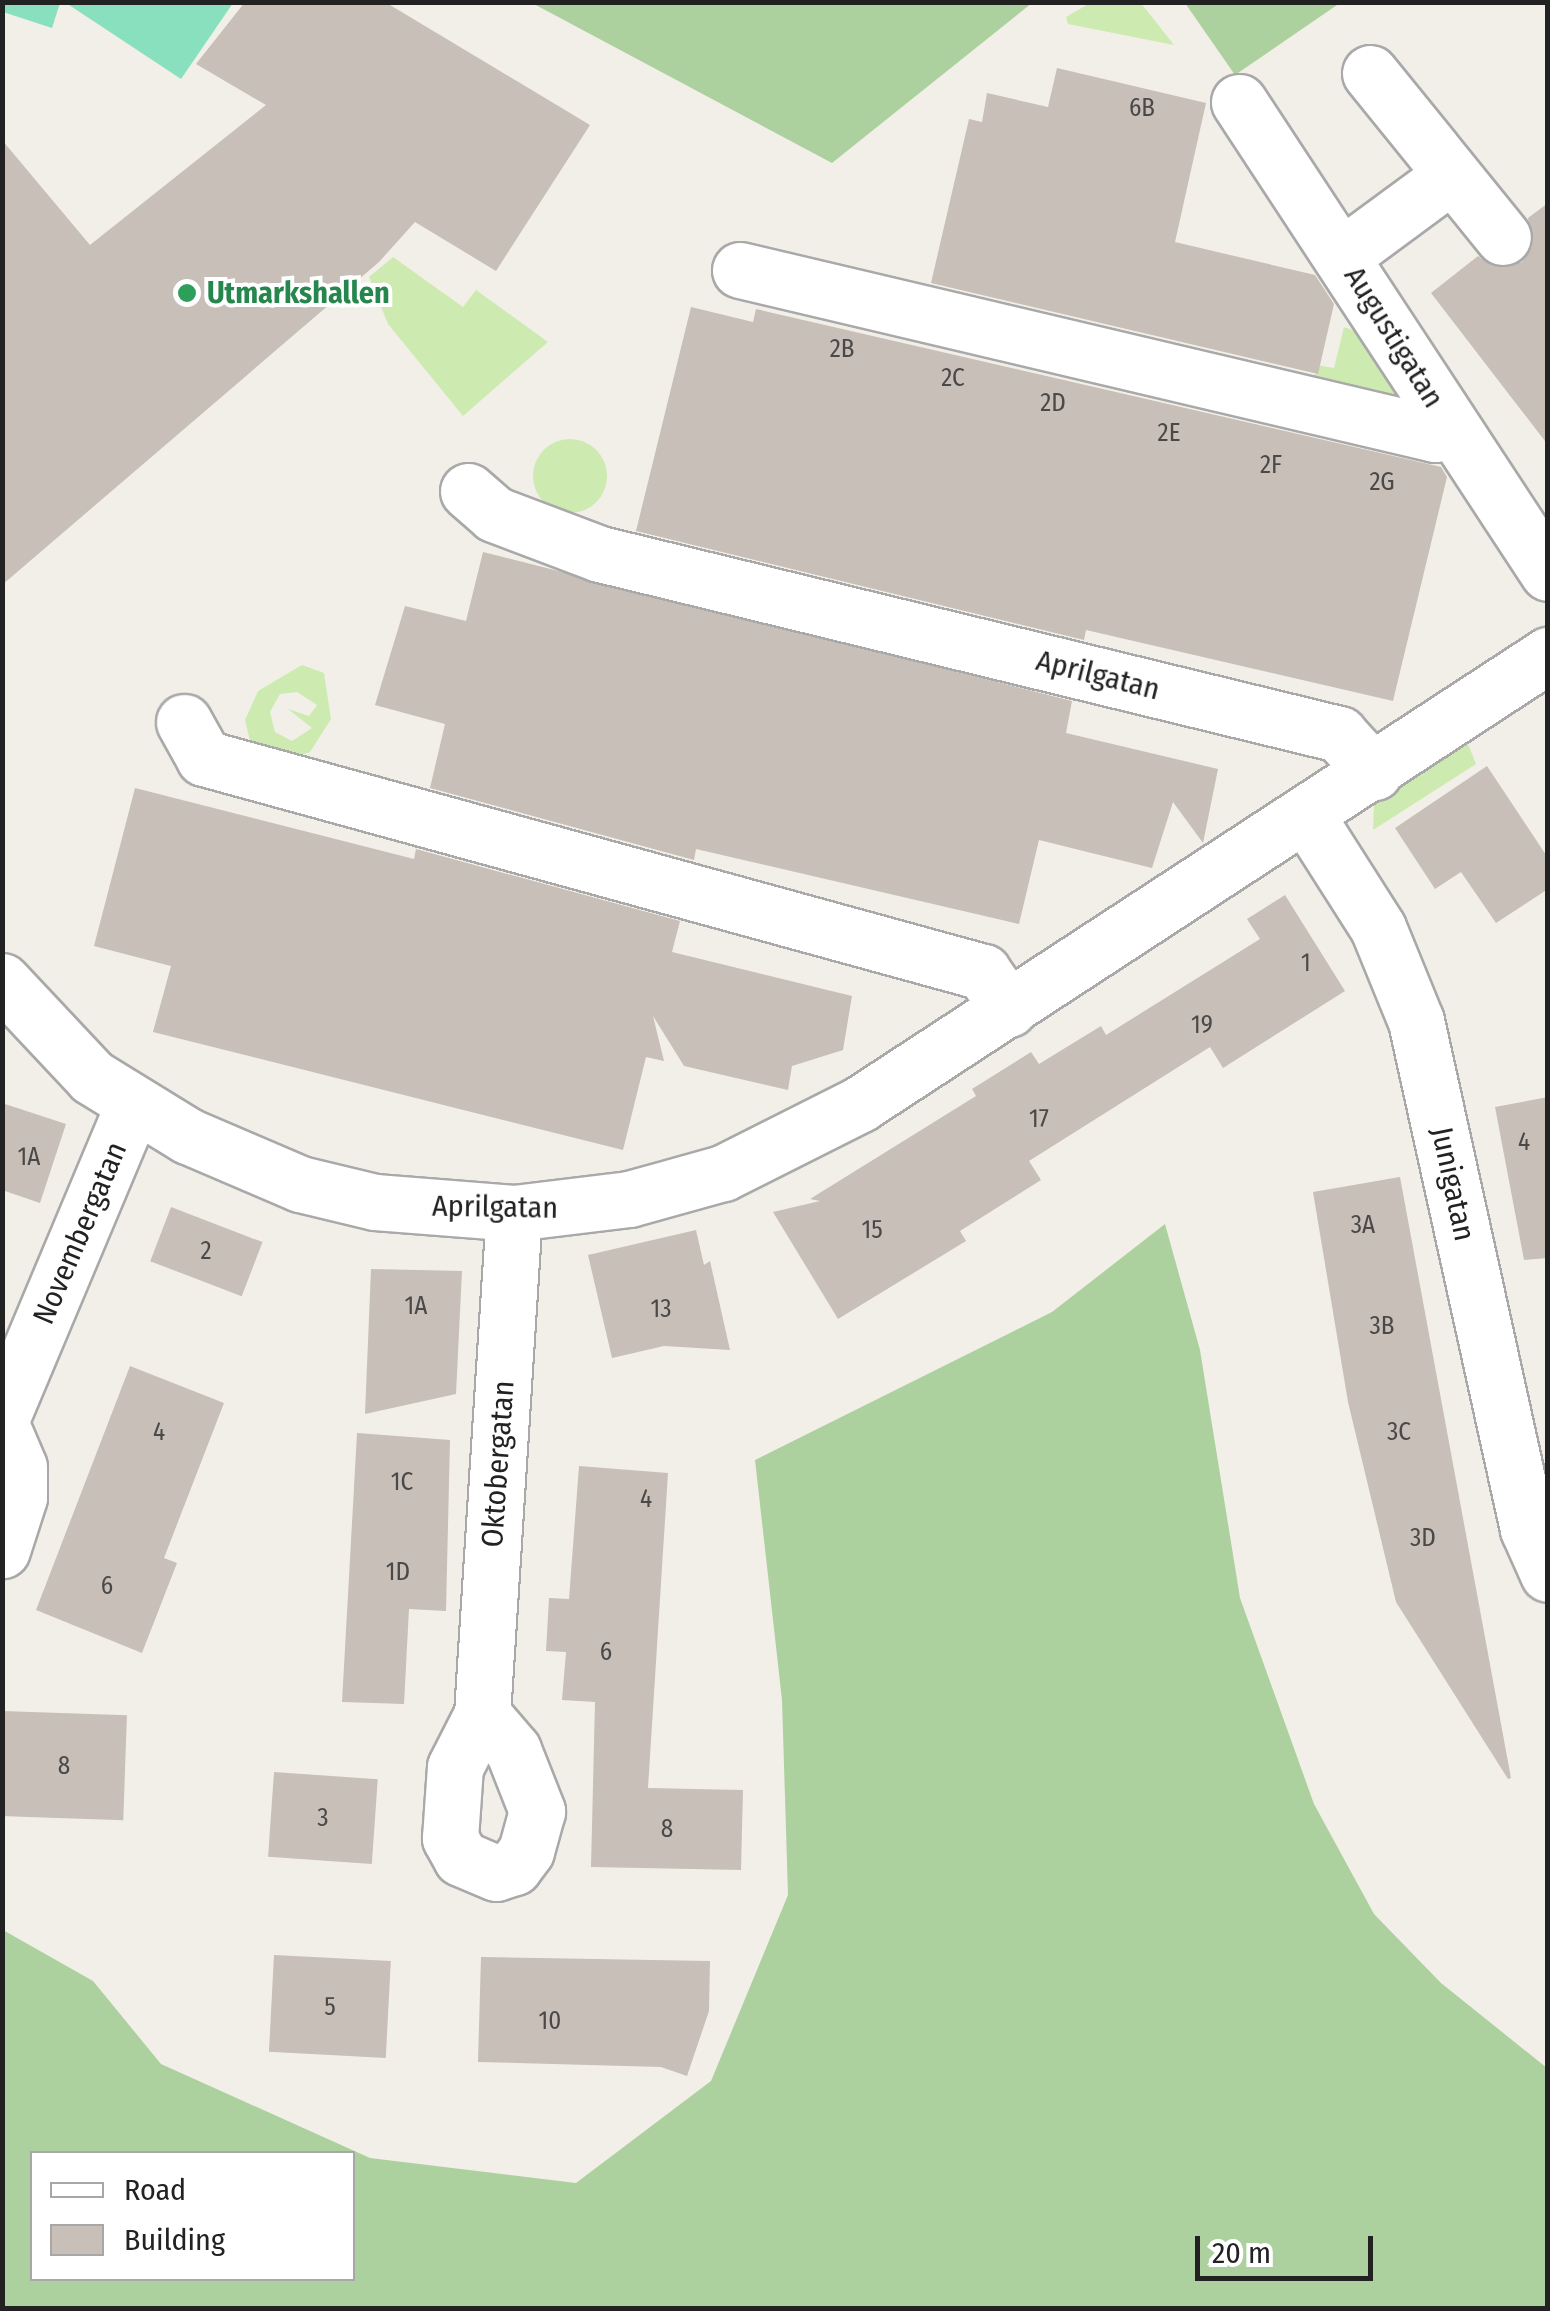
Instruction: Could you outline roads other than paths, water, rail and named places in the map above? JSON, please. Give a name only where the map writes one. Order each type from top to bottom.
[{"type":"street","points":[[1370,73],[1503,238]]},
{"type":"street","name":"Augustigatan","points":[[1238,102],[1548,572]]},
{"type":"street","points":[[1343,256],[1450,176]]},
{"type":"street","points":[[740,270],[1434,434],[1448,425]]},
{"type":"street","name":"Aprilgatan","points":[[468,491],[494,514],[600,554],[1339,734],[1374,772]]},
{"type":"street","name":"Aprilgatan","points":[[2,980],[92,1077],[134,1105],[300,1184],[375,1202],[514,1213],[630,1199],[723,1173],[843,1113],[1374,772],[1548,655]]},
{"type":"street","points":[[184,722],[204,758],[983,972],[1009,1009]]},
{"type":"street","name":"Junigatan","points":[[1306,814],[1378,928],[1416,1021],[1528,1529],[1548,1574]]},
{"type":"street","name":"Novembergatan","points":[[2,1417],[134,1105]]},
{"type":"street","name":"Oktobergatan","points":[[482,1714],[514,1213]]},
{"type":"street","points":[[2,1428],[18,1467],[19,1498],[2,1550]]},
{"type":"place","name":"Utmarkshallen","points":[[187,293]]}]
